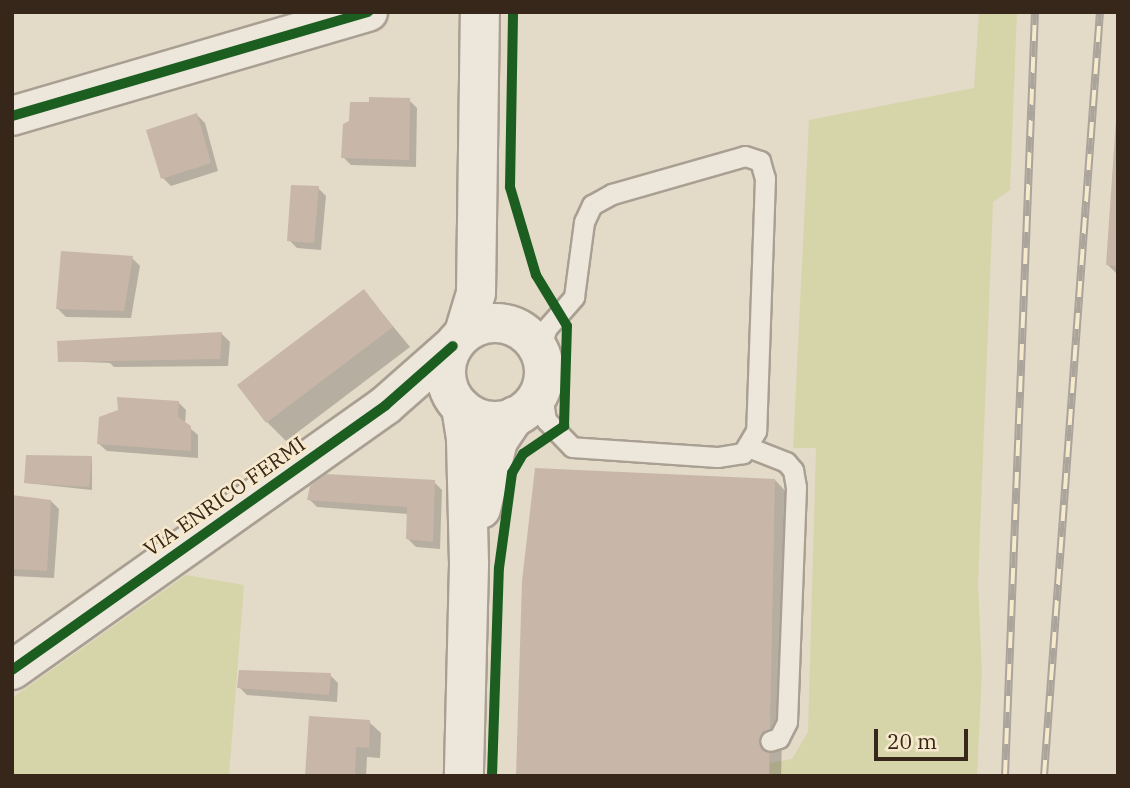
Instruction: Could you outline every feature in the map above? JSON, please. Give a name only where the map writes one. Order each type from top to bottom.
[{"type":"street","points":[[12,116],[368,12]]},
{"type":"street","points":[[465,12],[479,70]]},
{"type":"street","points":[[464,776],[469,565],[466,440],[459,405],[446,378],[476,293],[480,12]]},
{"type":"street","points":[[469,565],[498,441],[528,403],[544,375],[529,340],[495,286],[478,216]]},
{"type":"street","points":[[458,339],[495,322],[529,340]]},
{"type":"street","name":"VIA ENRICO FERMI","points":[[12,670],[386,405],[458,339]]},
{"type":"street","name":"VIA ENRICO FERMI","points":[[386,405],[423,393],[459,405]]},
{"type":"street","points":[[459,405],[490,421],[528,403]]},
{"type":"lane","points":[[528,403],[572,447],[732,457],[748,447],[756,431],[765,178],[760,161],[753,156],[612,194],[592,205],[584,222],[574,297],[546,329],[529,340]]},
{"type":"lane","points":[[748,447],[786,462],[793,470],[796,487],[787,722],[779,738],[770,741]]},
{"type":"shaded area","points":[[979,12],[1017,12],[1010,190],[993,202],[978,584],[982,673],[977,776],[769,776],[770,763],[792,759],[808,732],[816,448],[793,448],[809,120],[974,88]]},
{"type":"shaded area","points":[[186,575],[244,585],[229,776],[12,776],[12,698]]},
{"type":"building","points":[[369,97],[410,98],[409,160],[341,158],[343,124],[349,121],[350,102],[369,102]]},
{"type":"building","points":[[197,113],[211,163],[161,179],[146,130]]},
{"type":"building","points":[[1118,120],[1118,266],[1106,265]]},
{"type":"building","points":[[291,185],[319,186],[314,243],[287,241]]},
{"type":"building","points":[[61,251],[133,256],[124,311],[56,309]]},
{"type":"building","points":[[364,289],[393,327],[266,423],[237,385]]},
{"type":"building","points":[[222,332],[220,359],[58,362],[57,341]]},
{"type":"building","points":[[117,397],[179,401],[178,417],[191,426],[191,451],[97,444],[99,417],[118,410]]},
{"type":"building","points":[[26,455],[92,456],[89,487],[24,483]]},
{"type":"building","points":[[535,468],[775,479],[769,776],[516,776],[522,581]]},
{"type":"building","points":[[326,474],[435,480],[433,542],[406,539],[407,507],[307,500],[310,486]]},
{"type":"building","points":[[12,495],[51,500],[47,571],[12,569]]},
{"type":"building","points":[[239,670],[331,673],[329,695],[237,688]]},
{"type":"building","points":[[309,716],[370,720],[369,748],[356,747],[355,776],[305,776]]},
{"type":"railway","points":[[1005,776],[1035,12]]},
{"type":"railway","points":[[1044,776],[1100,12]]},
{"type":"cycle path","points":[[12,116],[368,12]]},
{"type":"cycle path","points":[[492,776],[499,568],[512,473],[523,454],[564,426],[567,326],[536,275],[510,187],[513,12]]},
{"type":"cycle path","points":[[12,670],[386,405],[453,346]]}]
